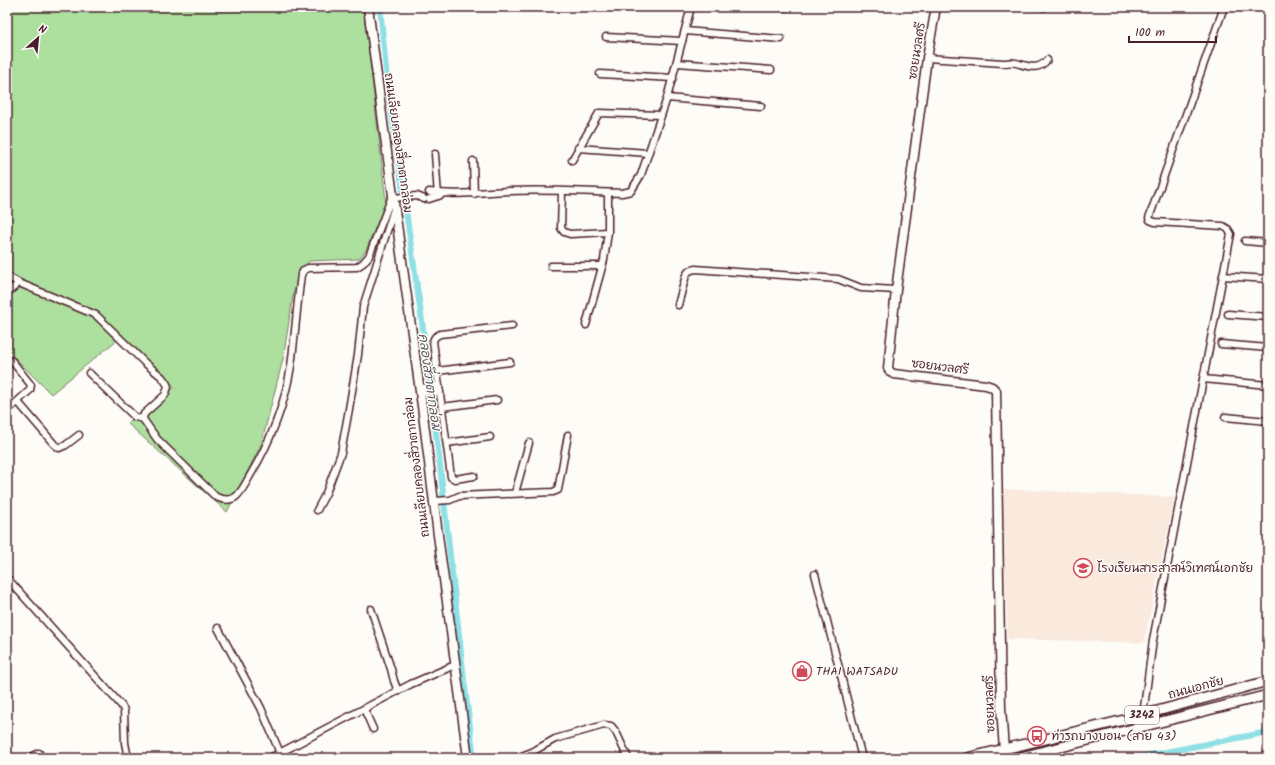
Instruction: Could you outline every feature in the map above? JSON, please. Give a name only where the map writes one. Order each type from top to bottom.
[{"type":"main road","name":"ถนนเอกชัย","points":[[968,758],[1143,715],[1268,682]]},
{"type":"main road","name":"ถนนเอกชัย","points":[[1017,758],[1268,695]]},
{"type":"street","name":"ถนนเลียบคลองสี่วาตากล่อม","points":[[368,7],[393,196],[437,501],[455,665],[468,758]]},
{"type":"street","points":[[89,373],[135,418],[143,419],[157,439],[216,497],[224,500],[236,498],[258,462],[277,419],[285,394],[291,367],[301,275],[304,270],[308,268],[357,267],[363,264],[369,256],[393,196],[474,194],[509,191],[622,193],[631,191],[641,175],[667,98],[691,7]]},
{"type":"street","name":"ซอยนวลศรี","points":[[936,7],[926,58],[896,290],[888,368],[890,372],[894,374],[986,385],[992,387],[996,391],[1001,708],[1004,750]]},
{"type":"street","points":[[1143,715],[1153,640],[1231,234],[1228,229],[1223,226],[1155,222],[1149,218],[1224,7]]},
{"type":"street","points":[[685,31],[781,39]]},
{"type":"street","points":[[606,37],[682,41]]},
{"type":"street","points":[[926,58],[1003,63],[1011,62],[1022,66],[1039,67],[1047,60]]},
{"type":"street","points":[[677,63],[770,70]]},
{"type":"street","points":[[600,74],[673,78]]},
{"type":"street","points":[[667,98],[761,106]]},
{"type":"street","points":[[572,160],[599,113],[661,115]]},
{"type":"street","points":[[578,148],[648,153]]},
{"type":"street","points":[[435,154],[439,194]]},
{"type":"street","points":[[473,161],[474,194]]},
{"type":"street","points":[[562,192],[561,228],[564,232],[570,234],[608,232]]},
{"type":"street","points":[[586,325],[602,266],[608,232],[608,193]]},
{"type":"street","points":[[317,510],[326,493],[341,453],[358,355],[363,307],[395,207]]},
{"type":"street","points":[[1245,241],[1268,243]]},
{"type":"street","points":[[551,266],[602,266]]},
{"type":"street","points":[[678,305],[686,275],[689,271],[695,269],[838,279],[861,288],[896,290]]},
{"type":"street","points":[[7,276],[19,283],[96,315],[145,363],[162,376],[167,384],[165,395],[144,414],[143,419]]},
{"type":"street","points":[[1223,276],[1268,279]]},
{"type":"street","points":[[7,293],[19,283]]},
{"type":"street","points":[[1228,314],[1268,317]]},
{"type":"street","points":[[474,476],[454,479],[451,477],[442,406],[436,389],[437,371],[434,341],[440,334],[512,326]]},
{"type":"street","points":[[1221,344],[1268,348]]},
{"type":"street","points":[[7,410],[30,390],[31,385],[12,361]]},
{"type":"street","points":[[437,371],[510,362]]},
{"type":"street","points":[[1203,379],[1268,385]]},
{"type":"street","points":[[422,390],[436,389]]},
{"type":"street","points":[[442,406],[497,400]]},
{"type":"street","points":[[18,402],[48,438],[59,448],[66,445],[79,435]]},
{"type":"street","points":[[1226,417],[1268,421]]},
{"type":"street","points":[[437,501],[450,500],[459,496],[554,492],[558,490],[568,435]]},
{"type":"street","points":[[447,443],[490,437]]},
{"type":"street","points":[[515,493],[529,443]]},
{"type":"street","points":[[816,574],[862,758]]},
{"type":"street","points":[[7,578],[121,705],[125,714],[125,743],[128,758]]},
{"type":"street","points":[[371,610],[398,691]]},
{"type":"street","points":[[218,628],[261,708],[280,753]]},
{"type":"street","points":[[270,758],[398,691],[455,665]]},
{"type":"street","points":[[364,709],[373,729]]},
{"type":"street","points":[[516,758],[532,752],[555,739],[604,725],[610,726],[616,732],[628,758]]},
{"type":"street","points":[[28,758],[39,753]]},
{"type":"shaded area","name":"โรงเรียนสารสาสน์วิเทศน์เอกชัย","points":[[1003,489],[1175,497],[1144,643],[1007,639]]},
{"type":"green space","points":[[7,7],[363,7],[386,202],[366,250],[359,259],[309,261],[294,290],[283,359],[261,445],[227,512],[127,423],[175,387],[117,340],[51,394],[7,350]]},
{"type":"waterway","name":"คลองสี่วาตากล่อม","points":[[380,7],[387,80],[421,314],[439,457],[474,758]]},
{"type":"waterway","points":[[1135,758],[1268,732]]},
{"type":"place","name":"โรงเรียนสารสาสน์วิเทศน์เอกชัย","points":[[1083,568]]},
{"type":"place","name":"THAI WATSADU","points":[[802,671]]},
{"type":"place","name":"ท่ารถบางบอน (สาย 43)","points":[[1037,736]]}]
